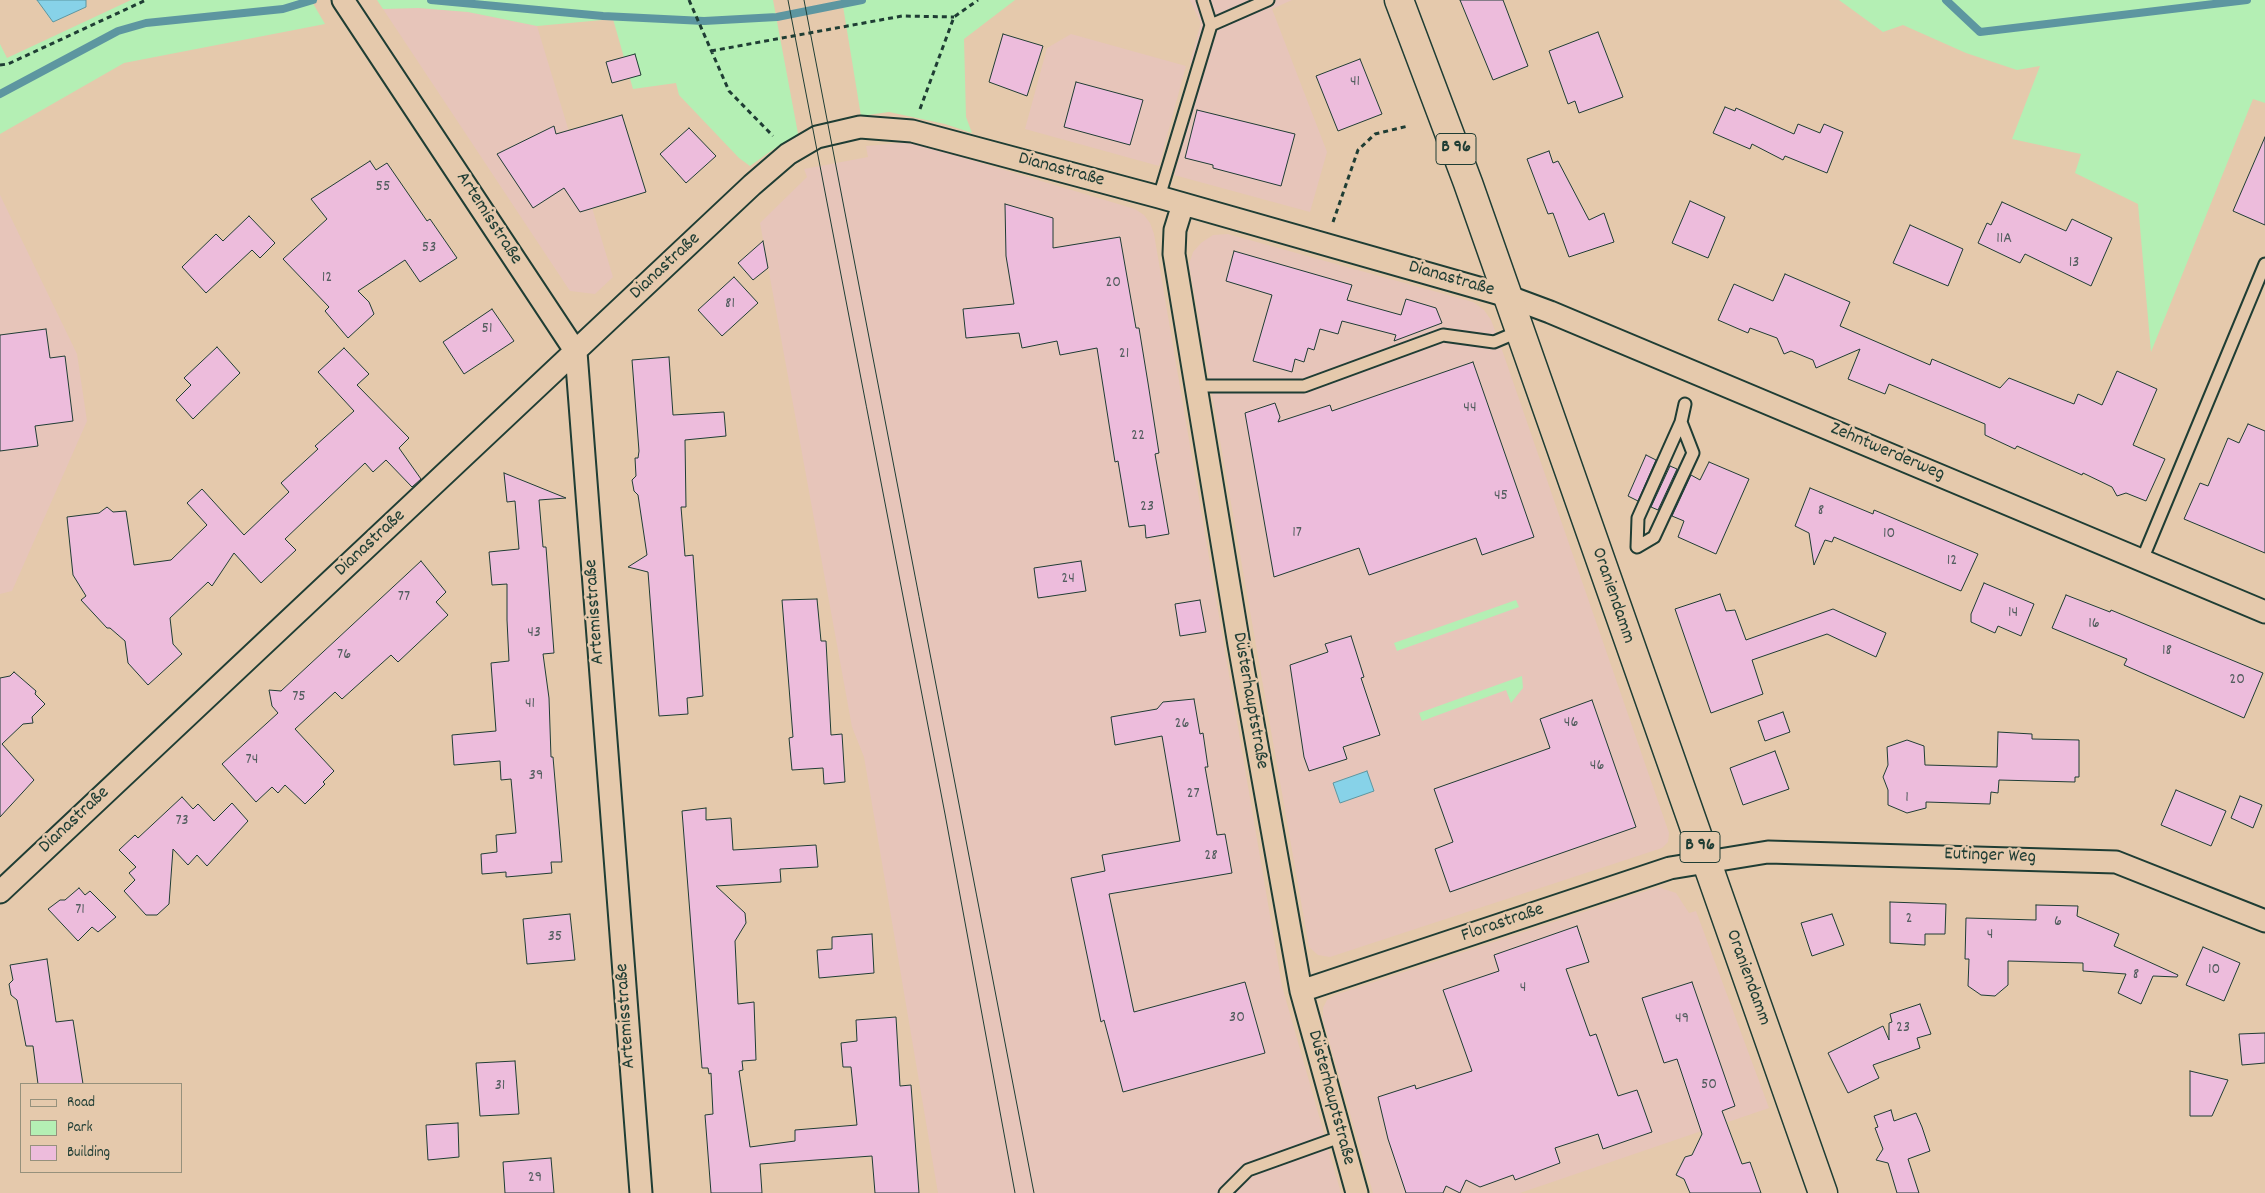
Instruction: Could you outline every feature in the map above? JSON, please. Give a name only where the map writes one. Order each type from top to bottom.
[{"type":"main road","name":"Oraniendamm","points":[[1399,0],[1445,118],[1823,1193]]},
{"type":"street","name":"Artemisstraße","points":[[343,0],[576,352],[641,1193]]},
{"type":"street","name":"Dianastraße","points":[[0,892],[752,185],[788,154],[817,137],[860,127],[912,131],[1182,204],[1507,296]]},
{"type":"street","name":"Düsterhauptstraße","points":[[1182,204],[1176,230],[1174,254],[1239,645],[1301,991],[1340,1138],[1357,1193]]},
{"type":"street","name":"Zehntwerderweg","points":[[1507,296],[2265,612]]},
{"type":"street","name":"Eutinger Weg","points":[[1705,861],[1768,852],[1787,852],[2116,862],[2265,921]]},
{"type":"street","name":"Florastraße","points":[[1301,991],[1670,868],[1705,861]]},
{"type":"lane","points":[[1159,198],[1211,25],[1202,0]]},
{"type":"lane","points":[[1211,25],[1268,0]]},
{"type":"lane","points":[[2142,560],[2265,264]]},
{"type":"lane","points":[[1196,386],[1304,386],[1443,335],[1494,342],[1520,331]]},
{"type":"lane","points":[[1681,422],[1693,453],[1654,537],[1637,547],[1638,518],[1681,422],[1686,404]]},
{"type":"lane","points":[[1225,1193],[1233,1182],[1248,1170],[1340,1138]]},
{"type":"path","points":[[0,65],[8,64],[146,0]]},
{"type":"path","points":[[689,0],[729,91],[773,137]]},
{"type":"path","points":[[920,109],[954,17],[978,0]]},
{"type":"path","points":[[711,51],[902,16],[954,17]]},
{"type":"path","points":[[1333,222],[1358,150],[1375,134],[1408,126]]},
{"type":"shaded area","points":[[1190,0],[1292,0],[1272,9],[1327,152],[1310,212],[1174,175],[1205,67],[1190,63],[1201,23]]},
{"type":"shaded area","points":[[418,8],[468,12],[537,26],[613,277],[595,294],[570,291],[383,9]]},
{"type":"shaded area","points":[[1071,34],[1186,66],[1159,166],[1025,129],[1047,48]]},
{"type":"shaded area","points":[[911,142],[1135,209],[1144,215],[1150,223],[1154,234],[1282,986],[1341,1193],[938,1193],[864,757],[852,727],[760,223],[807,177],[804,169],[868,157],[866,146]]},
{"type":"shaded area","points":[[0,195],[77,354],[87,421],[12,591],[0,594]]},
{"type":"shaded area","points":[[1228,234],[1473,302],[1484,310],[1491,320],[1501,347],[1669,833],[1668,842],[1662,848],[1330,957],[1318,955],[1309,947],[1189,264],[1193,252],[1201,243],[1213,235]]},
{"type":"shaded area","points":[[1658,887],[1676,893],[1689,913],[1696,911],[1769,1108],[1520,1193],[1373,1193],[1323,1020],[1323,1008],[1327,1000],[1335,995]]},
{"type":"green space","points":[[131,0],[311,0],[325,24],[124,63],[0,134],[0,44],[7,58]]},
{"type":"green space","points":[[377,0],[773,0],[799,139],[778,146],[750,166],[739,158],[679,95],[676,83],[633,89],[613,19],[537,26],[468,12],[418,8],[383,9]]},
{"type":"green space","points":[[842,0],[1015,0],[964,39],[966,117],[972,133],[945,124],[889,112],[861,116]]},
{"type":"green space","points":[[1839,0],[2265,0],[2265,103],[2253,99],[2151,352],[2138,204],[2075,173],[2081,154],[2012,139],[2040,66],[2017,70],[1966,53],[1903,25],[1883,32]]},
{"type":"green space","points":[[1516,600],[1519,607],[1397,651],[1394,643]]},
{"type":"green space","points":[[1522,676],[1523,688],[1511,703],[1506,690],[1422,721],[1419,713]]},
{"type":"water","points":[[37,0],[86,0],[86,7],[53,22]]},
{"type":"water","points":[[1367,771],[1374,791],[1340,803],[1333,783]]},
{"type":"building","points":[[1460,0],[1503,0],[1528,66],[1493,80]]},
{"type":"building","points":[[1598,32],[1623,97],[1579,113],[1575,101],[1568,104],[1549,51]]},
{"type":"building","points":[[1003,34],[1043,46],[1027,96],[989,82]]},
{"type":"building","points":[[635,54],[641,75],[612,83],[606,62]]},
{"type":"building","points":[[1360,59],[1382,114],[1338,131],[1316,76]]},
{"type":"building","points":[[1076,82],[1143,100],[1130,145],[1064,127]]},
{"type":"building","points":[[1725,107],[1735,111],[1736,108],[1794,134],[1798,124],[1820,133],[1824,124],[1843,132],[1827,173],[1785,156],[1783,160],[1752,144],[1750,149],[1713,133]]},
{"type":"building","points":[[1197,110],[1295,134],[1281,186],[1213,168],[1213,165],[1185,158]]},
{"type":"building","points":[[622,115],[646,192],[580,212],[564,188],[533,208],[497,154],[554,126],[556,134]]},
{"type":"building","points":[[689,128],[716,156],[686,183],[660,154]]},
{"type":"building","points":[[2265,137],[2265,225],[2233,211]]},
{"type":"building","points":[[1549,151],[1553,163],[1558,161],[1589,220],[1604,213],[1614,242],[1569,257],[1553,213],[1548,214],[1527,159]]},
{"type":"building","points":[[370,161],[376,170],[387,163],[427,221],[430,219],[457,258],[420,282],[405,260],[358,291],[369,302],[374,314],[348,338],[325,311],[329,307],[283,259],[327,219],[311,199]]},
{"type":"building","points":[[1690,201],[1725,217],[1708,258],[1672,243]]},
{"type":"building","points":[[2002,202],[2066,231],[2072,219],[2112,238],[2091,286],[2025,254],[2020,263],[1978,243],[1987,223],[1991,225]]},
{"type":"building","points":[[1005,204],[1053,218],[1053,248],[1120,237],[1136,328],[1139,328],[1159,453],[1155,454],[1169,534],[1146,538],[1145,525],[1129,527],[1118,461],[1115,462],[1097,348],[1060,355],[1057,341],[1022,348],[1019,333],[966,338],[963,309],[1014,304],[1006,256]]},
{"type":"building","points":[[249,216],[275,243],[260,258],[252,250],[206,293],[182,267],[216,234],[223,241]]},
{"type":"building","points":[[1910,225],[1963,249],[1948,286],[1893,263]]},
{"type":"building","points":[[763,241],[768,268],[753,280],[738,263]]},
{"type":"building","points":[[1234,251],[1352,285],[1347,300],[1401,315],[1406,299],[1436,308],[1442,323],[1394,341],[1396,335],[1342,321],[1338,334],[1320,329],[1314,350],[1308,348],[1304,362],[1295,359],[1292,372],[1253,361],[1272,295],[1226,281]]},
{"type":"building","points":[[1785,274],[1850,302],[1840,326],[1930,365],[1932,359],[2000,388],[2009,378],[2074,404],[2078,394],[2102,405],[2117,371],[2157,389],[2133,445],[2165,459],[2146,501],[2126,493],[2117,496],[2112,487],[2083,473],[2082,475],[2017,446],[2015,449],[1985,435],[1985,424],[1889,384],[1885,394],[1848,379],[1860,349],[1816,368],[1813,360],[1791,351],[1784,354],[1777,338],[1750,328],[1748,333],[1718,320],[1734,284],[1773,301]]},
{"type":"building","points":[[734,277],[758,303],[722,336],[698,310]]},
{"type":"building","points":[[492,309],[514,341],[464,374],[443,342]]},
{"type":"building","points":[[46,329],[50,358],[65,356],[73,421],[35,426],[38,446],[0,451],[0,335]]},
{"type":"building","points":[[217,347],[240,373],[193,419],[176,400],[191,385],[184,378]]},
{"type":"building","points":[[344,348],[369,374],[357,385],[409,438],[399,448],[421,479],[412,487],[386,460],[373,472],[365,463],[285,539],[296,550],[261,583],[234,553],[212,586],[208,582],[170,618],[173,644],[182,654],[148,685],[128,663],[125,641],[110,628],[107,628],[81,600],[86,596],[73,575],[67,517],[99,513],[107,507],[113,512],[126,511],[134,565],[171,560],[207,525],[187,503],[202,489],[244,535],[289,492],[281,483],[318,449],[315,446],[354,411],[318,372]]},
{"type":"building","points":[[669,357],[673,415],[724,412],[726,436],[685,440],[686,507],[681,507],[685,556],[693,555],[703,696],[687,698],[688,714],[659,716],[648,572],[628,567],[647,555],[638,495],[634,491],[632,480],[636,476],[635,458],[638,458],[639,451],[632,360]]},
{"type":"building","points":[[1473,362],[1534,537],[1482,555],[1476,538],[1369,575],[1359,548],[1274,577],[1245,413],[1275,403],[1280,417],[1278,422],[1330,405],[1332,411]]},
{"type":"building","points":[[2248,424],[2265,431],[2265,553],[2184,519],[2200,483],[2208,486],[2228,438],[2239,443]]},
{"type":"building","points":[[1646,455],[1656,460],[1638,501],[1628,496]]},
{"type":"building","points":[[1709,462],[1749,479],[1716,554],[1678,537],[1684,521],[1672,516],[1691,475],[1700,480]]},
{"type":"building","points":[[1670,466],[1677,469],[1658,510],[1651,507]]},
{"type":"building","points":[[504,473],[566,498],[539,500],[543,547],[546,547],[554,653],[543,654],[549,698],[551,757],[553,757],[562,862],[551,862],[552,873],[506,877],[506,872],[482,874],[481,854],[497,852],[496,835],[516,833],[511,779],[501,780],[500,761],[454,765],[452,735],[496,731],[491,663],[509,661],[507,584],[492,585],[489,552],[519,549],[515,501],[507,502]]},
{"type":"building","points":[[1810,488],[1873,514],[1874,510],[1978,554],[1961,591],[1834,537],[1832,542],[1825,540],[1814,565],[1809,533],[1795,526]]},
{"type":"building","points":[[421,561],[446,592],[436,602],[448,615],[398,662],[391,655],[342,699],[335,692],[295,729],[334,771],[323,782],[325,784],[305,804],[285,785],[278,793],[272,787],[256,802],[222,764],[278,713],[272,706],[269,690],[281,691]]},
{"type":"building","points":[[1081,561],[1086,591],[1038,598],[1034,568]]},
{"type":"building","points":[[1984,583],[2034,604],[2021,636],[1998,626],[1995,633],[1971,622],[1971,614]]},
{"type":"building","points":[[1720,594],[1726,611],[1735,610],[1746,640],[1833,609],[1886,633],[1876,657],[1827,634],[1752,660],[1763,694],[1711,713],[1675,609]]},
{"type":"building","points":[[2066,595],[2110,612],[2111,610],[2263,673],[2244,718],[2124,665],[2127,659],[2052,628]]},
{"type":"building","points":[[817,599],[821,641],[826,641],[831,735],[842,734],[845,782],[824,784],[823,768],[792,770],[789,738],[793,737],[782,600]]},
{"type":"building","points":[[1200,600],[1206,632],[1180,636],[1175,604]]},
{"type":"building","points":[[1351,636],[1364,677],[1361,678],[1380,735],[1343,747],[1347,759],[1309,771],[1304,757],[1290,665],[1328,652],[1325,644]]},
{"type":"building","points":[[14,672],[36,691],[35,694],[45,704],[32,717],[33,723],[23,724],[2,744],[34,780],[0,817],[0,678],[10,676]]},
{"type":"building","points":[[1194,699],[1200,734],[1203,733],[1208,767],[1205,767],[1217,835],[1225,834],[1232,873],[1109,894],[1134,1012],[1245,982],[1265,1053],[1123,1092],[1104,1020],[1101,1022],[1071,878],[1105,871],[1102,855],[1180,841],[1162,736],[1115,745],[1111,717],[1157,709],[1163,702]]},
{"type":"building","points":[[1592,700],[1636,827],[1450,892],[1435,849],[1453,842],[1434,789],[1550,748],[1540,719]]},
{"type":"building","points":[[1783,712],[1790,732],[1765,741],[1758,721]]},
{"type":"building","points":[[1998,732],[2032,734],[2032,739],[2079,740],[2079,777],[2075,777],[2075,782],[1999,780],[1998,793],[1991,792],[1990,804],[1926,802],[1926,808],[1907,813],[1888,805],[1888,790],[1883,777],[1888,765],[1887,747],[1907,740],[1924,746],[1925,765],[1997,767]]},
{"type":"building","points":[[1775,751],[1789,789],[1743,805],[1730,768]]},
{"type":"building","points":[[2176,790],[2226,811],[2211,846],[2161,825]]},
{"type":"building","points":[[2240,796],[2262,805],[2253,828],[2231,818]]},
{"type":"building","points":[[182,797],[193,809],[198,804],[214,821],[232,803],[248,821],[207,866],[197,855],[188,865],[173,849],[169,904],[157,915],[146,915],[124,891],[135,880],[129,873],[136,867],[119,850],[135,835],[138,838]]},
{"type":"building","points":[[706,808],[706,820],[731,818],[733,850],[816,845],[818,867],[780,869],[781,882],[716,886],[745,913],[746,923],[735,941],[738,1004],[754,1002],[756,1060],[742,1061],[743,1070],[739,1071],[750,1147],[795,1141],[795,1130],[857,1125],[851,1067],[843,1067],[841,1043],[857,1041],[856,1020],[896,1017],[900,1086],[911,1085],[919,1193],[875,1193],[872,1156],[760,1164],[762,1193],[711,1193],[705,1115],[713,1114],[711,1073],[709,1074],[708,1068],[702,1068],[682,811]]},
{"type":"building","points":[[79,888],[85,895],[90,891],[116,917],[98,932],[92,927],[78,941],[48,909],[60,900],[65,900]]},
{"type":"building","points":[[1890,902],[1946,904],[1945,934],[1925,934],[1925,945],[1890,943]]},
{"type":"building","points":[[2036,905],[2078,906],[2077,916],[2119,934],[2114,946],[2178,975],[2177,977],[2153,976],[2141,1004],[2118,993],[2126,974],[2083,971],[2083,963],[2008,961],[2008,985],[1995,996],[1981,995],[1968,986],[1969,959],[1965,959],[1966,918],[2036,920]]},
{"type":"building","points":[[570,914],[575,960],[527,964],[523,919]]},
{"type":"building","points":[[1832,914],[1844,945],[1812,956],[1801,923]]},
{"type":"building","points":[[1577,926],[1589,962],[1566,969],[1590,1036],[1596,1034],[1618,1096],[1637,1090],[1652,1132],[1603,1149],[1598,1134],[1555,1148],[1560,1163],[1515,1180],[1513,1175],[1480,1187],[1466,1180],[1460,1193],[1446,1186],[1443,1193],[1406,1193],[1388,1139],[1378,1097],[1415,1085],[1416,1089],[1472,1071],[1443,990],[1499,971],[1494,955]]},
{"type":"building","points":[[872,934],[874,973],[819,978],[817,950],[832,949],[832,937]]},
{"type":"building","points":[[2203,947],[2240,963],[2224,1001],[2186,985]]},
{"type":"building","points":[[47,959],[56,1022],[73,1020],[83,1083],[38,1083],[33,1046],[26,1046],[17,1000],[11,995],[9,984],[13,980],[10,965]]},
{"type":"building","points":[[1692,982],[1735,1106],[1722,1111],[1742,1164],[1750,1162],[1761,1193],[1690,1193],[1684,1179],[1676,1175],[1685,1157],[1692,1155],[1702,1134],[1677,1059],[1664,1063],[1642,998]]},
{"type":"building","points":[[1920,1004],[1931,1034],[1917,1038],[1920,1048],[1873,1065],[1879,1078],[1848,1093],[1828,1053],[1883,1026],[1889,1040],[1889,1023],[1892,1022],[1890,1014]]},
{"type":"building","points":[[2265,1033],[2265,1063],[2242,1065],[2239,1034]]},
{"type":"building","points":[[515,1061],[519,1114],[480,1116],[476,1063]]},
{"type":"building","points":[[2190,1071],[2228,1080],[2212,1116],[2190,1116]]},
{"type":"building","points":[[1891,1110],[1894,1121],[1916,1113],[1922,1127],[1930,1151],[1908,1159],[1919,1193],[1897,1193],[1888,1163],[1876,1160],[1883,1149],[1875,1128],[1878,1127],[1874,1116]]},
{"type":"building","points":[[458,1123],[459,1157],[428,1160],[426,1125]]},
{"type":"building","points":[[551,1158],[554,1193],[505,1193],[503,1162]]},
{"type":"waterway","points":[[0,94],[118,31],[146,23],[283,9],[313,0]]},
{"type":"waterway","points":[[431,0],[603,16],[704,21],[777,17],[862,0]]},
{"type":"waterway","points":[[1946,0],[1980,32],[2247,0]]},
{"type":"tram line","points":[[788,0],[945,814],[1015,1193]]},
{"type":"tram line","points":[[804,0],[1034,1193]]}]
